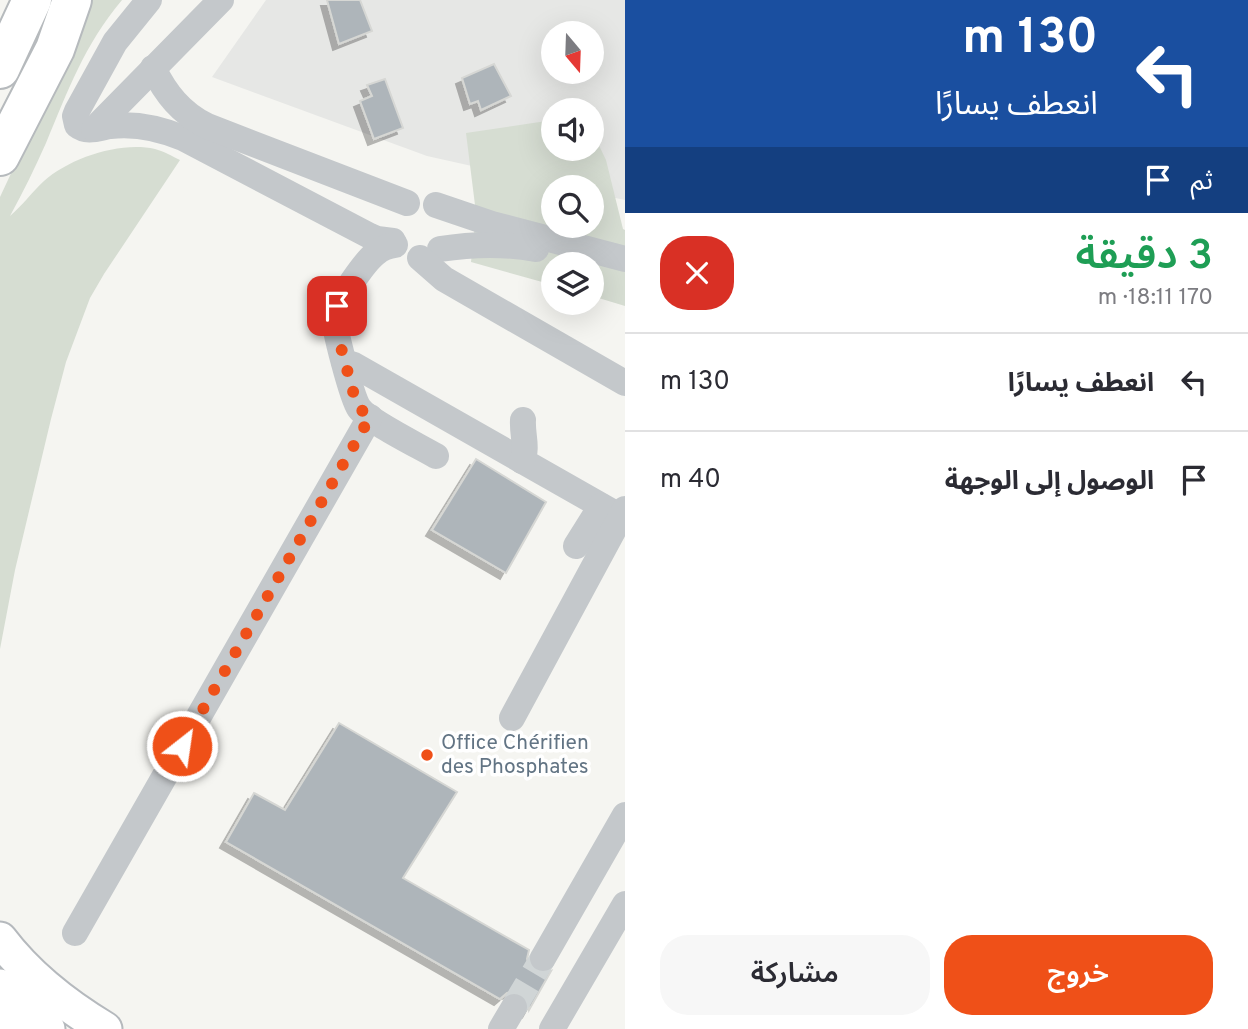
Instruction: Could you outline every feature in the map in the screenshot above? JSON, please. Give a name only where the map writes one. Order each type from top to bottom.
[{"type":"highway","points":[[0,69],[33,0]]},
{"type":"highway","points":[[55,49],[72,0]]},
{"type":"highway","points":[[0,156],[55,49],[85,0]]},
{"type":"highway","points":[[0,1013],[26,1029]]},
{"type":"main road","points":[[0,939],[54,994],[105,1029]]},
{"type":"main road","points":[[0,986],[48,1029]]},
{"type":"street","points":[[149,0],[115,42],[77,111],[77,125],[85,130],[132,125],[169,132],[370,236],[394,243]]},
{"type":"street","points":[[94,129],[221,0]]},
{"type":"street","points":[[153,68],[171,99],[196,121],[407,203]]},
{"type":"street","points":[[625,259],[492,224],[422,200],[407,203],[392,219],[391,234],[394,243],[406,254],[485,245],[530,248],[625,274]]},
{"type":"street","points":[[430,253],[445,242],[448,226],[446,218],[436,205]]},
{"type":"street","points":[[394,243],[371,257],[337,306],[334,322],[356,402],[364,414],[436,456]]},
{"type":"street","points":[[430,253],[444,279],[625,383]]},
{"type":"street","points":[[344,362],[354,365],[616,511]]},
{"type":"street","points":[[75,933],[370,417]]},
{"type":"street","points":[[522,461],[526,446],[523,420]]},
{"type":"street","points":[[576,547],[616,511]]},
{"type":"street","points":[[512,718],[616,511]]},
{"type":"street","points":[[543,958],[625,816]]},
{"type":"street","points":[[552,1029],[625,904]]},
{"type":"shaded area","points":[[92,0],[122,0],[87,51],[38,162],[10,216],[55,173],[96,153],[141,147],[158,150],[180,160],[90,298],[66,362],[15,570],[0,649],[0,197]]},
{"type":"shaded area","points":[[266,0],[625,0],[625,200],[604,196],[604,175],[541,175],[541,181],[427,156],[212,77]]},
{"type":"shaded area","points":[[541,122],[541,161],[604,161],[604,156],[625,230],[625,306],[604,300],[604,252],[541,252],[541,282],[471,262],[476,213],[466,133]]},
{"type":"building","points":[[327,0],[360,0],[372,31],[339,44]]},
{"type":"building","points":[[494,64],[511,96],[481,110],[478,101],[470,104],[462,78]]},
{"type":"building","points":[[385,79],[403,128],[374,139],[360,101],[372,96],[367,85]]},
{"type":"building","points":[[476,459],[546,502],[506,573],[432,530]]},
{"type":"building","points":[[339,723],[457,792],[403,878],[529,950],[527,959],[535,971],[544,974],[551,971],[529,1010],[528,1000],[521,993],[507,993],[500,999],[226,842],[254,793],[285,810]]},
{"type":"tunnel","points":[[514,1007],[543,958]]},
{"type":"place","name":"Office Chérifien des Phosphates","points":[[427,755]]},
{"type":"route","points":[[182,746],[370,417],[364,414],[356,402],[334,322],[337,306]]}]
